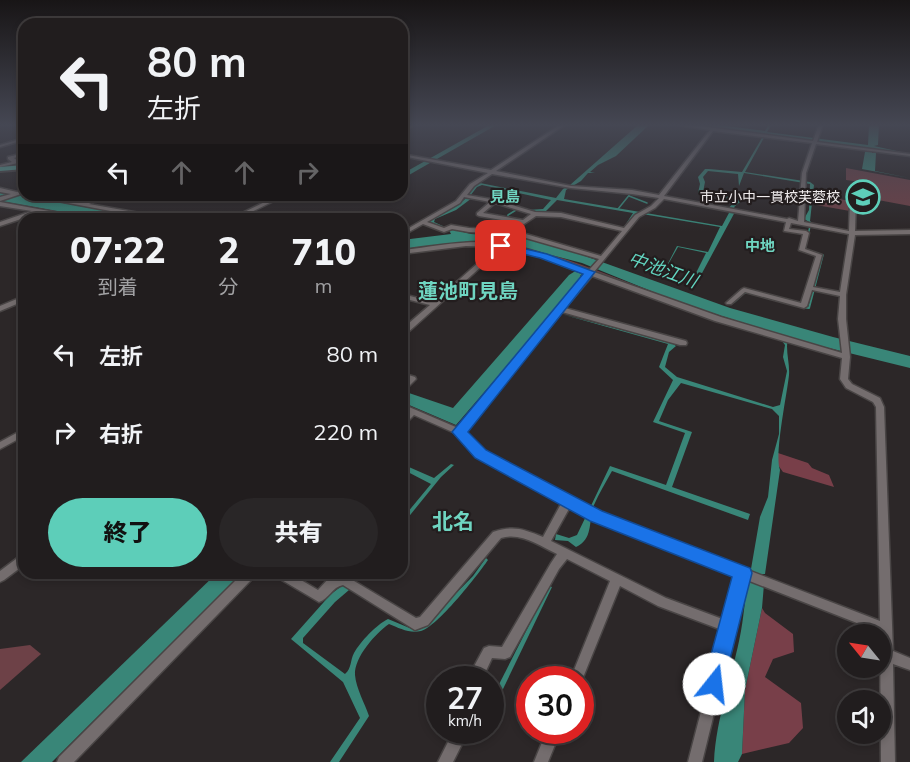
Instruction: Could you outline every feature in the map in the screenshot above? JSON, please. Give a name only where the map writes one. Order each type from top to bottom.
[{"type":"main road","points":[[0,168],[18,167]]},
{"type":"street","points":[[0,168],[16,162],[12,160]]},
{"type":"street","points":[[423,160],[569,186],[598,190],[613,189],[661,197],[852,233],[910,232]]},
{"type":"street","points":[[408,230],[467,196],[470,186],[512,160]]},
{"type":"street","points":[[460,432],[625,230],[642,213],[657,205],[689,160]]},
{"type":"street","points":[[801,222],[804,173],[808,160]]},
{"type":"street","points":[[0,190],[18,192]]},
{"type":"street","points":[[0,199],[18,194]]},
{"type":"street","points":[[467,196],[535,213],[561,215],[625,230]]},
{"type":"street","points":[[853,200],[852,233],[843,295],[846,383],[877,400],[880,407],[885,555],[884,624]]},
{"type":"street","points":[[61,201],[128,213]]},
{"type":"street","points":[[83,205],[92,201]]},
{"type":"street","points":[[246,213],[270,201]]},
{"type":"street","points":[[494,201],[479,214],[524,222],[535,213]]},
{"type":"street","points":[[0,204],[50,213]]},
{"type":"street","points":[[34,213],[40,211]]},
{"type":"street","points":[[0,224],[18,218]]},
{"type":"street","points":[[729,303],[744,290],[804,306],[812,288],[819,255],[802,250],[806,233],[786,230],[789,220]]},
{"type":"street","points":[[421,222],[448,228],[512,232],[602,258]]},
{"type":"street","points":[[408,251],[467,245],[501,246],[543,256],[667,302],[780,339],[846,357]]},
{"type":"street","points":[[408,324],[435,304],[501,246]]},
{"type":"street","points":[[812,288],[843,295]]},
{"type":"street","points":[[408,297],[435,304]]},
{"type":"street","points":[[3,307],[18,301]]},
{"type":"street","points":[[559,309],[683,343]]},
{"type":"street","points":[[408,409],[460,432],[481,454],[596,516],[874,624]]},
{"type":"street","points":[[408,416],[413,411]]},
{"type":"street","points":[[0,446],[18,436]]},
{"type":"street","points":[[545,543],[568,500]]},
{"type":"street","points":[[289,579],[319,597],[333,582],[348,582],[415,624],[424,621],[497,535],[507,530],[545,543],[662,602],[730,627]]},
{"type":"street","points":[[481,666],[489,652],[505,653],[564,554]]},
{"type":"street","points":[[0,577],[18,564]]},
{"type":"street","points":[[695,762],[730,627],[750,576]]},
{"type":"street","points":[[64,762],[245,579]]},
{"type":"street","points":[[582,666],[617,579]]},
{"type":"street","points":[[891,657],[910,664]]},
{"type":"street","points":[[886,678],[888,762]]},
{"type":"street","points":[[445,762],[455,744]]},
{"type":"street","points":[[542,762],[549,744]]},
{"type":"shaded area","points":[[428,160],[436,160],[408,176],[408,171]]},
{"type":"shaded area","points":[[599,160],[609,160],[590,172],[595,173],[588,173],[581,181],[566,190],[564,199],[722,226],[730,211],[728,208],[737,201],[708,194],[704,203],[702,198],[705,194],[698,193],[700,184],[698,177],[705,169],[742,172],[749,160],[752,160],[745,172],[810,182],[814,185],[810,221],[813,224],[804,219],[809,210],[810,184],[744,173],[739,186],[738,174],[708,171],[703,177],[705,182],[703,192],[739,199],[740,202],[734,207],[736,210],[694,288],[689,287],[706,253],[678,247],[662,275],[677,246],[708,252],[720,227],[636,213],[624,227],[633,213],[557,200],[545,212],[528,210],[543,209],[551,200],[482,185],[477,187],[470,196],[472,198],[456,210],[435,219],[434,222],[445,227],[426,221],[464,200],[480,183],[556,198],[563,189]]},
{"type":"shaded area","points":[[864,160],[876,160],[875,171],[910,178],[862,169]]},
{"type":"shaded area","points":[[846,168],[910,180],[910,206],[862,197],[861,182],[846,180]]},
{"type":"shaded area","points":[[0,193],[7,193],[18,195],[18,201],[52,201],[119,213],[67,213],[0,201]]},
{"type":"shaded area","points":[[818,195],[850,201],[850,211],[816,205]]},
{"type":"shaded area","points":[[449,230],[471,234],[520,237],[574,252],[730,308],[910,356],[910,368],[788,338],[789,375],[780,439],[780,470],[765,574],[757,574],[764,584],[762,608],[745,690],[742,754],[738,762],[714,762],[715,745],[741,631],[746,594],[753,572],[751,569],[760,517],[768,497],[772,460],[779,434],[779,416],[772,409],[681,383],[668,400],[659,421],[692,432],[672,487],[750,514],[748,520],[612,471],[594,505],[590,529],[582,544],[576,547],[568,541],[555,540],[556,534],[569,538],[577,535],[610,466],[666,485],[685,433],[653,422],[673,380],[659,367],[668,344],[561,314],[672,343],[676,346],[669,352],[665,367],[677,377],[773,407],[780,405],[787,371],[783,357],[784,336],[678,302],[582,263],[513,245],[473,241],[408,248],[408,239],[451,234]]},
{"type":"shaded area","points":[[473,241],[527,248],[553,255],[692,307],[784,336],[783,338],[666,300],[543,254],[508,246],[463,244],[408,248]]},
{"type":"shaded area","points":[[577,270],[583,273],[580,276],[581,279],[456,425],[408,405],[408,393],[453,408],[569,275]]},
{"type":"shaded area","points":[[778,453],[808,463],[812,468],[829,475],[834,487],[783,472],[778,465]]},
{"type":"shaded area","points":[[451,464],[454,465],[441,477],[408,518],[408,512],[431,484],[408,472],[408,467],[434,478]]},
{"type":"shaded area","points":[[486,558],[488,560],[466,588],[428,627],[413,632],[389,624],[367,646],[358,661],[355,675],[369,716],[339,762],[330,762],[360,718],[343,682],[291,639],[331,594],[349,579],[356,579],[348,586],[349,590],[335,602],[303,638],[303,643],[345,674],[357,648],[379,625],[388,619],[412,629],[422,628],[473,576]]},
{"type":"shaded area","points":[[211,579],[236,579],[52,762],[21,762]]},
{"type":"shaded area","points":[[549,586],[552,587],[504,687],[504,674]]},
{"type":"shaded area","points":[[762,608],[765,613],[793,634],[794,652],[773,659],[765,677],[801,703],[803,728],[789,743],[742,754],[745,690]]},
{"type":"shaded area","points":[[30,645],[41,654],[0,690],[0,649]]},
{"type":"waterway","points":[[618,209],[631,193]]},
{"type":"waterway","points":[[629,196],[647,203]]},
{"type":"waterway","points":[[507,219],[508,215],[516,210]]},
{"type":"waterway","points":[[507,221],[514,224],[511,230]]},
{"type":"waterway","points":[[805,250],[810,226]]},
{"type":"waterway","points":[[814,252],[823,255],[815,286]]},
{"type":"waterway","points":[[801,307],[809,308],[815,285]]},
{"type":"waterway","points":[[734,302],[744,293],[749,293]]},
{"type":"place","name":"市立小中一貫校芙蓉校","points":[[863,197]]},
{"type":"district","name":"見島","points":[[505,197]]},
{"type":"district","name":"中地","points":[[760,246]]},
{"type":"district","name":"蓮池町見島","points":[[468,291]]},
{"type":"district","name":"北名","points":[[453,522]]},
{"type":"route","points":[[501,246],[543,256],[590,272],[460,432],[481,454],[596,516],[743,573],[714,684]]},
{"type":"water label","name":"中池江川","points":[[663,270]]}]
